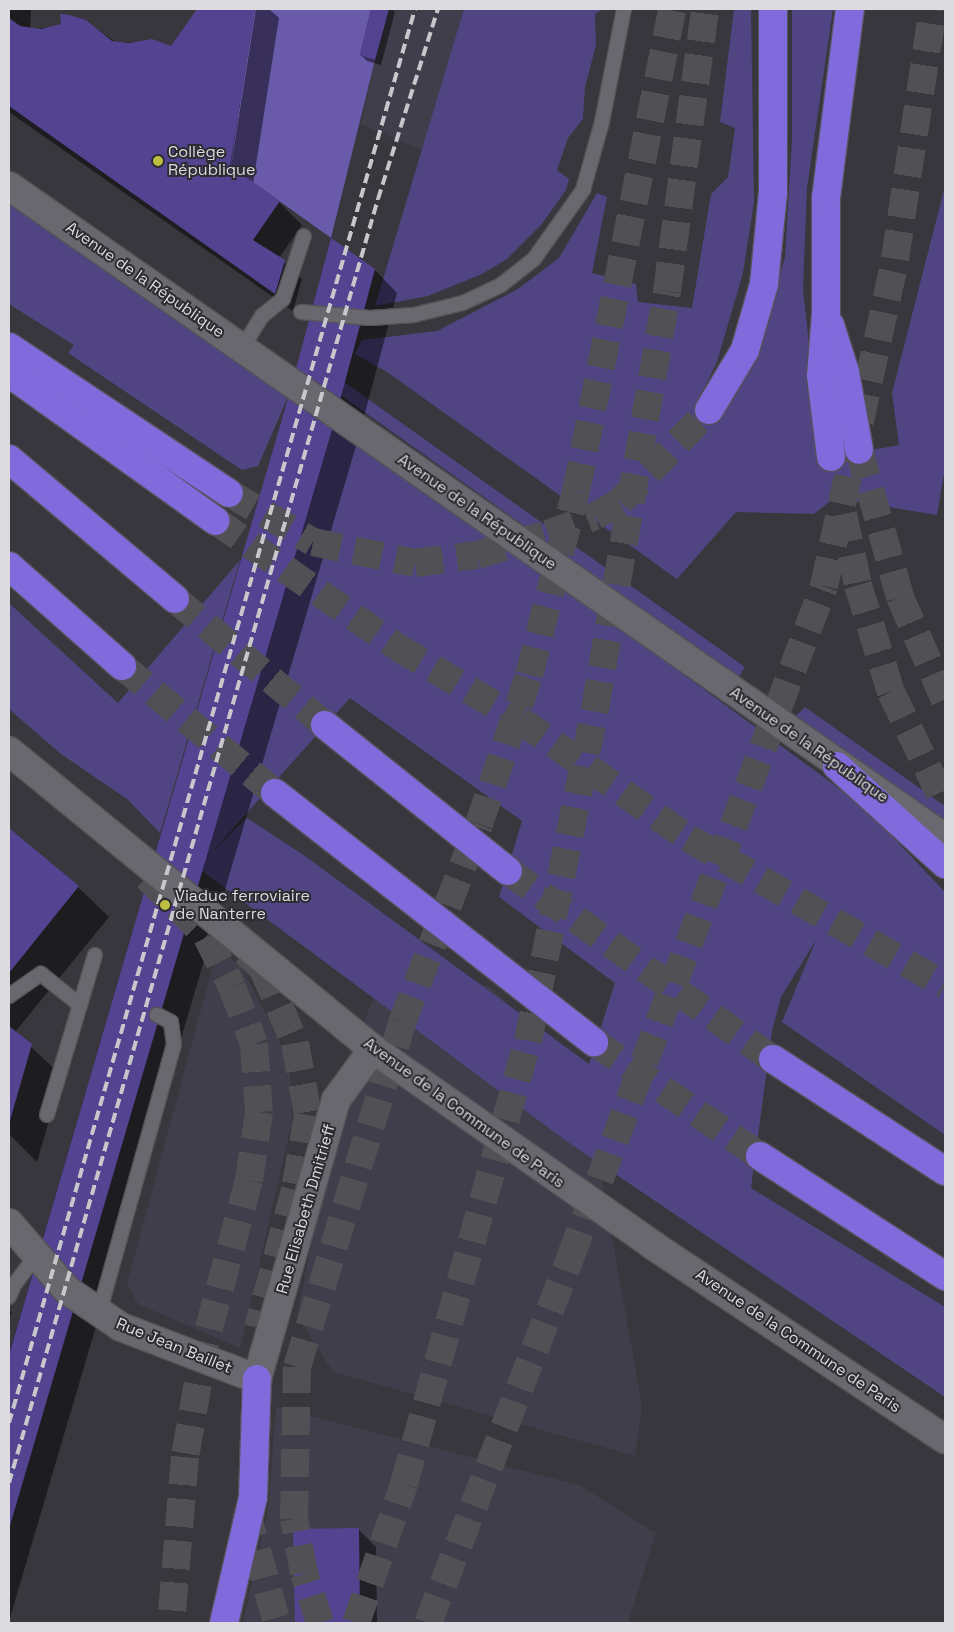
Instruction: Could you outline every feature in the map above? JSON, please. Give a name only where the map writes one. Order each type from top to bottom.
[{"type":"highway","points":[[709,410],[745,350],[764,284],[773,194],[773,9]]},
{"type":"highway","points":[[832,457],[821,376],[826,314],[828,173],[850,9]]},
{"type":"highway","points":[[826,314],[845,372],[859,450]]},
{"type":"highway","points":[[9,347],[229,493]]},
{"type":"highway","points":[[9,372],[216,521]]},
{"type":"highway","points":[[9,459],[175,599]]},
{"type":"highway","points":[[9,566],[122,666]]},
{"type":"highway","points":[[325,725],[508,871]]},
{"type":"highway","points":[[837,766],[945,864]]},
{"type":"highway","points":[[276,793],[594,1042]]},
{"type":"highway","points":[[773,1059],[945,1171]]},
{"type":"highway","points":[[760,1156],[945,1276]]},
{"type":"highway","points":[[224,1623],[253,1497],[257,1379]]},
{"type":"main road","name":"Avenue de la République","points":[[9,186],[837,766],[945,838]]},
{"type":"main road","name":"Avenue de la Commune de Paris","points":[[9,751],[373,1049],[531,1162],[945,1439]]},
{"type":"main road","name":"Rue Elisabeth Dmitrieff","points":[[257,1379],[336,1100],[373,1049]]},
{"type":"main road","name":"Rue Jean Baillet","points":[[9,1223],[67,1290],[121,1327],[257,1379]]},
{"type":"lane","points":[[301,312],[370,318],[414,315],[463,302],[501,285],[534,259],[583,190],[602,122],[624,9]]},
{"type":"lane","points":[[242,348],[262,316],[284,299],[304,236]]},
{"type":"lane","points":[[47,1115],[95,955]]},
{"type":"lane","points":[[9,996],[41,974],[80,1005]]},
{"type":"lane","points":[[99,1313],[174,1044],[171,1022],[157,1015]]},
{"type":"lane","points":[[9,1297],[14,1285],[36,1256]]},
{"type":"shaded area","points":[[255,9],[371,9],[360,55],[375,60],[331,238],[230,166]]},
{"type":"shaded area","points":[[371,9],[464,9],[424,151],[361,124],[375,60],[360,55]]},
{"type":"shaded area","points":[[464,9],[603,9],[595,14],[596,45],[585,87],[583,119],[568,138],[557,170],[569,179],[566,190],[541,225],[507,259],[482,274],[428,296],[375,306]]},
{"type":"shaded area","points":[[734,9],[751,9],[754,202],[743,273],[717,362],[697,403],[719,421],[756,353],[785,257],[792,141],[792,9],[833,9],[807,188],[803,290],[822,459],[899,445],[892,393],[945,186],[945,468],[937,515],[834,498],[814,514],[736,512],[677,579],[387,372],[355,354],[362,340],[437,331],[518,289],[559,258],[597,193],[607,197],[592,273],[636,284],[638,302],[692,308],[711,194],[728,177],[735,128],[720,122]]},
{"type":"shaded area","points":[[9,203],[288,397],[258,466],[242,470],[68,353],[74,345],[9,304]]},
{"type":"shaded area","points":[[344,382],[745,667],[738,678],[342,396]]},
{"type":"shaded area","points":[[330,428],[623,630],[863,806],[945,892],[945,1135],[782,1022],[816,940],[781,997],[772,1031],[751,1188],[945,1307],[945,1397],[565,1140],[202,871]],"holes":[[[350,698],[522,821],[499,897],[615,983],[589,1064],[305,856],[247,818],[211,853]]]},
{"type":"shaded area","points":[[240,560],[160,833],[127,799],[61,754],[9,709],[9,603],[118,703]]},
{"type":"shaded area","points":[[805,707],[945,806],[945,824],[795,717]]},
{"type":"shaded area","points":[[218,946],[243,970],[274,1029],[290,1068],[292,1122],[240,1348],[138,1304],[127,1284]]},
{"type":"shaded area","points":[[389,961],[490,987],[584,1077],[642,1406],[635,1456],[333,1372],[297,1316],[346,1065]]},
{"type":"shaded area","points":[[276,1407],[579,1485],[656,1533],[628,1623],[243,1623],[268,1510]]},
{"type":"building","name":"Collège République","points":[[197,9],[255,9],[230,166],[280,201],[253,240],[285,260],[275,294],[9,106],[9,18],[20,26],[41,29],[61,24],[60,14],[69,15],[86,20],[112,41],[129,43],[152,39],[171,46]]},
{"type":"building","points":[[371,9],[389,9],[375,60],[360,55]]},
{"type":"building","name":"Viaduc ferroviaire de Nanterre","points":[[331,238],[375,269],[334,423],[9,1529],[9,1355],[289,395]]},
{"type":"building","points":[[9,828],[79,886],[9,973]]},
{"type":"building","points":[[9,1026],[32,1044],[9,1124]]},
{"type":"building","points":[[359,1528],[360,1623],[295,1623],[293,1529]]},
{"type":"tunnel","points":[[320,1623],[304,1573],[294,1519],[297,1367],[402,1023],[479,824],[529,675],[576,491],[672,9]]},
{"type":"tunnel","points":[[356,1623],[404,1484],[528,1041],[595,709],[667,291],[705,9]]},
{"type":"tunnel","points":[[428,1623],[570,1258],[824,586],[895,259],[933,9]]},
{"type":"tunnel","points":[[229,493],[313,542],[415,563],[477,555],[548,534],[595,516],[620,502],[709,410]]},
{"type":"tunnel","points":[[859,450],[900,597],[945,700]]},
{"type":"tunnel","points":[[843,514],[858,585],[891,692],[945,804]]},
{"type":"tunnel","points":[[216,521],[397,647],[520,720],[688,838],[945,985]]},
{"type":"tunnel","points":[[175,599],[325,725]]},
{"type":"tunnel","points":[[122,666],[275,793]]},
{"type":"tunnel","points":[[508,871],[773,1059]]},
{"type":"tunnel","points":[[147,877],[207,937],[232,987],[254,1044],[259,1112],[249,1180],[205,1343],[185,1457],[171,1623]]},
{"type":"tunnel","points":[[245,952],[263,969],[295,1043],[308,1115],[295,1190],[258,1328]]},
{"type":"tunnel","points":[[594,1042],[760,1156]]},
{"type":"tunnel","points":[[246,1510],[277,1623]]},
{"type":"railway","points":[[9,1423],[415,9]]},
{"type":"railway","points":[[9,1483],[378,199],[438,9]]},
{"type":"place","name":"Collège République","points":[[158,161]]},
{"type":"place","name":"Viaduc ferroviaire de Nanterre","points":[[165,905]]}]
